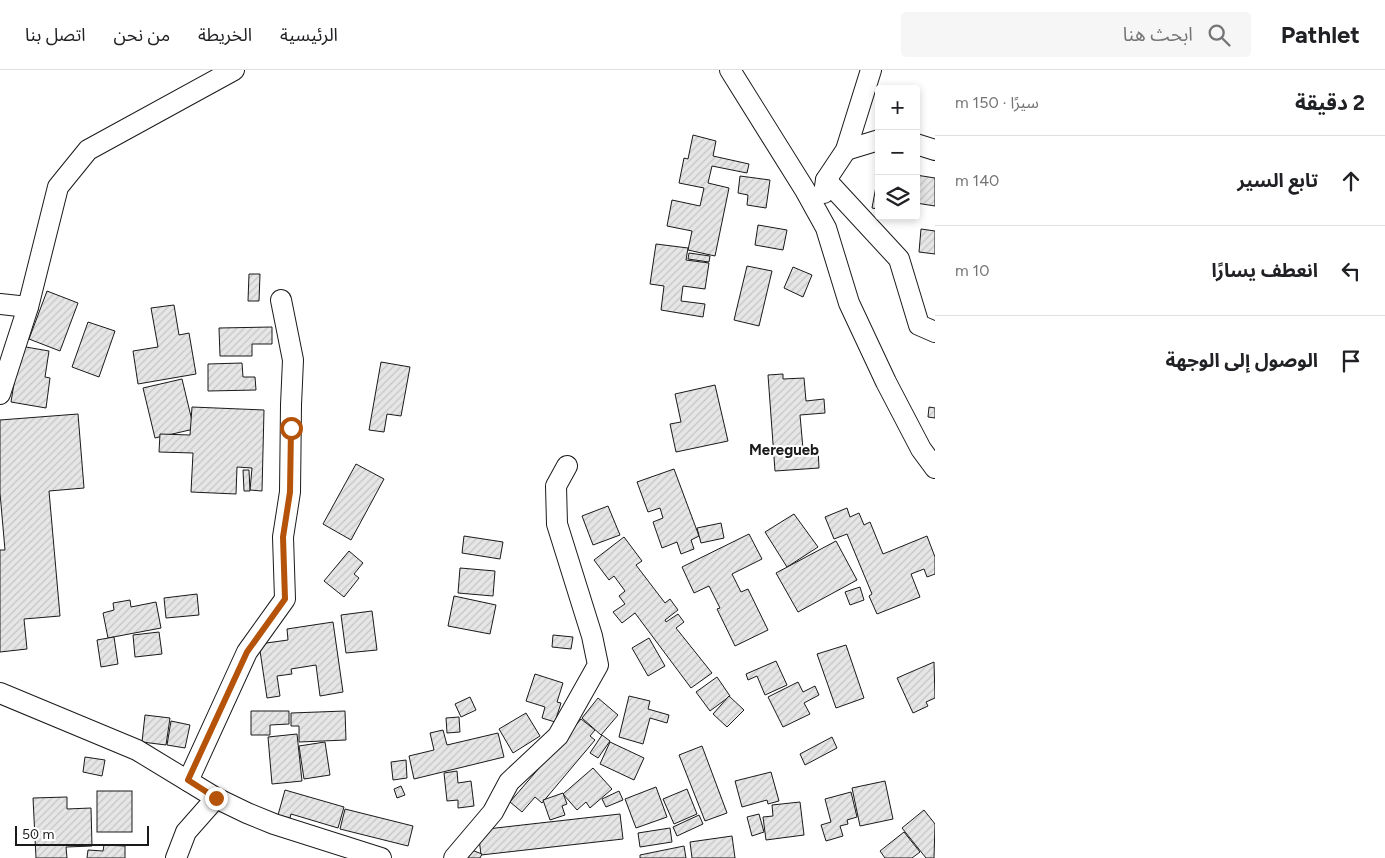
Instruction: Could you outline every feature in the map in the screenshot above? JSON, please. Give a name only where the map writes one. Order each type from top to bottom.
[{"type":"street","points":[[0,394],[28,307],[58,187],[88,150],[234,70]]},
{"type":"street","points":[[730,70],[826,228],[849,303],[890,390],[921,449],[935,468]]},
{"type":"street","points":[[820,218],[826,180],[846,150],[871,70]]},
{"type":"street","points":[[846,150],[875,141]]},
{"type":"street","points":[[920,145],[935,150]]},
{"type":"street","points":[[826,180],[899,260],[919,325],[935,332]]},
{"type":"street","points":[[188,780],[247,652],[285,599],[283,537],[290,492],[290,405],[293,360],[281,300]]},
{"type":"street","points":[[0,304],[28,307]]},
{"type":"street","points":[[454,858],[493,812],[509,782],[558,736],[598,665],[592,636],[557,524],[556,486],[567,466]]},
{"type":"street","points":[[0,692],[137,750],[216,798],[274,824],[381,858]]},
{"type":"street","points":[[176,858],[186,832],[216,798]]},
{"type":"building","points":[[693,135],[716,141],[713,156],[749,164],[747,173],[712,166],[708,183],[729,188],[715,256],[688,250],[692,231],[667,226],[672,200],[700,206],[704,188],[679,183],[684,158],[688,159]]},
{"type":"building","points":[[740,176],[770,180],[766,208],[747,205],[748,195],[738,193]]},
{"type":"building","points":[[920,176],[935,178],[935,206],[920,204]]},
{"type":"building","points":[[875,192],[875,209],[872,208]]},
{"type":"building","points":[[758,225],[787,230],[783,250],[755,245]]},
{"type":"building","points":[[921,229],[935,231],[935,254],[919,252]]},
{"type":"building","points":[[656,244],[688,248],[686,260],[709,263],[705,289],[683,286],[681,301],[705,304],[703,317],[661,310],[664,286],[650,284]]},
{"type":"building","points":[[689,253],[710,256],[709,262],[688,259]]},
{"type":"building","points":[[747,266],[772,271],[759,326],[734,320]]},
{"type":"building","points":[[793,267],[812,275],[803,297],[784,288]]},
{"type":"building","points":[[249,274],[260,274],[259,301],[248,301]]},
{"type":"building","points":[[47,291],[78,303],[60,351],[29,339]]},
{"type":"building","points":[[174,305],[179,335],[189,333],[196,374],[138,384],[133,351],[158,347],[151,308]]},
{"type":"building","points":[[88,322],[115,331],[99,377],[72,367]]},
{"type":"building","points":[[272,327],[272,344],[252,344],[252,356],[220,356],[219,328]]},
{"type":"building","points":[[20,346],[49,351],[45,377],[50,378],[46,408],[11,402]]},
{"type":"building","points":[[381,362],[410,367],[401,416],[387,414],[384,432],[369,430]]},
{"type":"building","points":[[242,363],[243,377],[255,377],[256,390],[208,391],[208,364]]},
{"type":"building","points":[[783,374],[783,379],[804,378],[806,401],[824,399],[825,413],[800,415],[803,449],[818,448],[819,468],[775,471],[768,375]]},
{"type":"building","points":[[182,379],[194,429],[155,438],[143,388]]},
{"type":"building","points":[[715,385],[728,441],[676,452],[670,424],[681,422],[675,394]]},
{"type":"building","points":[[192,407],[264,410],[262,491],[250,490],[252,468],[237,467],[236,494],[191,492],[193,453],[159,452],[160,434],[190,435]]},
{"type":"building","points":[[929,407],[935,408],[935,418],[928,417]]},
{"type":"building","points":[[78,414],[84,488],[49,491],[60,616],[24,619],[27,649],[0,652],[0,550],[5,550],[0,493],[0,420]]},
{"type":"building","points":[[356,464],[384,479],[351,540],[323,524]]},
{"type":"building","points":[[674,469],[699,536],[691,540],[694,549],[681,554],[677,542],[662,548],[653,522],[663,518],[660,508],[648,512],[637,482]]},
{"type":"building","points":[[243,470],[249,470],[250,491],[244,491]]},
{"type":"building","points":[[608,506],[620,535],[593,545],[582,516]]},
{"type":"building","points":[[847,508],[850,517],[859,513],[864,525],[870,522],[883,554],[927,536],[935,557],[935,574],[927,577],[924,569],[911,574],[920,597],[877,614],[869,596],[872,594],[847,534],[834,539],[825,517]]},
{"type":"building","points":[[794,514],[818,547],[787,567],[765,532]]},
{"type":"building","points":[[721,523],[724,538],[701,543],[697,528]]},
{"type":"building","points":[[749,534],[762,559],[732,574],[741,592],[748,589],[768,630],[735,646],[717,609],[720,608],[709,586],[694,593],[682,567]]},
{"type":"building","points":[[464,536],[503,542],[500,559],[462,553]]},
{"type":"building","points":[[624,537],[642,561],[636,565],[665,603],[670,599],[678,610],[665,620],[666,622],[678,614],[684,622],[676,628],[712,673],[691,688],[635,613],[622,623],[613,612],[625,604],[619,596],[625,591],[614,576],[609,580],[594,560]]},
{"type":"building","points":[[836,541],[857,580],[798,612],[776,573]]},
{"type":"building","points":[[349,551],[363,563],[354,574],[359,578],[344,597],[324,581]]},
{"type":"building","points":[[460,568],[495,571],[493,596],[458,593]]},
{"type":"building","points":[[860,587],[864,600],[850,605],[845,592]]},
{"type":"building","points":[[197,594],[199,615],[166,618],[164,598]]},
{"type":"building","points":[[454,596],[496,605],[490,634],[448,626]]},
{"type":"building","points":[[130,600],[131,607],[156,602],[161,628],[108,638],[103,613],[114,610],[113,603]]},
{"type":"building","points":[[372,611],[377,650],[346,653],[341,615]]},
{"type":"building","points":[[333,622],[343,692],[320,696],[316,665],[291,669],[292,674],[277,676],[280,696],[267,698],[259,644],[288,640],[287,629]]},
{"type":"building","points":[[159,632],[162,654],[135,657],[133,635]]},
{"type":"building","points":[[553,635],[573,637],[571,649],[552,647]]},
{"type":"building","points":[[114,637],[118,664],[101,667],[97,640]]},
{"type":"building","points":[[649,638],[665,666],[648,676],[632,648]]},
{"type":"building","points":[[846,645],[864,698],[836,708],[817,654]]},
{"type":"building","points":[[776,661],[787,685],[765,695],[757,676],[748,680],[746,674]]},
{"type":"building","points":[[934,662],[935,698],[926,702],[928,706],[913,713],[897,678]]},
{"type":"building","points":[[535,674],[563,683],[557,702],[561,703],[555,722],[542,718],[545,707],[526,701]]},
{"type":"building","points":[[717,677],[730,696],[710,711],[696,692]]},
{"type":"building","points":[[798,682],[803,692],[815,686],[819,695],[804,703],[810,714],[783,727],[768,697]]},
{"type":"building","points":[[629,696],[650,701],[648,709],[669,715],[667,723],[650,718],[643,744],[619,737]]},
{"type":"building","points":[[729,696],[744,710],[727,727],[713,714]]},
{"type":"building","points":[[470,697],[476,710],[461,717],[455,704]]},
{"type":"building","points":[[598,698],[618,715],[601,735],[582,718]]},
{"type":"building","points":[[251,711],[289,711],[289,724],[270,725],[270,735],[251,735]]},
{"type":"building","points":[[345,711],[346,740],[299,742],[299,726],[291,726],[291,713]]},
{"type":"building","points":[[526,713],[540,736],[513,753],[499,729]]},
{"type":"building","points":[[145,715],[170,718],[166,745],[142,742]]},
{"type":"building","points":[[459,717],[460,732],[447,733],[446,718]]},
{"type":"building","points":[[581,719],[595,730],[590,736],[595,740],[542,803],[535,797],[522,812],[510,802]]},
{"type":"building","points":[[171,721],[190,725],[185,748],[167,745]]},
{"type":"building","points":[[443,730],[447,745],[498,733],[504,757],[414,779],[409,756],[434,750],[430,733]]},
{"type":"building","points":[[297,734],[302,781],[272,784],[268,737]]},
{"type":"building","points":[[602,735],[610,741],[598,758],[590,753]]},
{"type":"building","points":[[832,737],[837,748],[805,765],[800,754]]},
{"type":"building","points":[[325,742],[330,775],[304,779],[299,746]]},
{"type":"building","points":[[610,742],[644,758],[634,780],[600,764]]},
{"type":"building","points":[[702,746],[727,813],[705,821],[679,755]]},
{"type":"building","points":[[85,757],[105,760],[102,776],[83,772]]},
{"type":"building","points":[[406,760],[407,778],[393,780],[391,762]]},
{"type":"building","points":[[593,768],[612,789],[590,808],[586,802],[577,810],[563,794]]},
{"type":"building","points":[[457,771],[458,783],[471,781],[474,806],[458,808],[458,800],[447,801],[444,773]]},
{"type":"building","points":[[771,772],[779,801],[768,804],[767,800],[742,807],[735,781]]},
{"type":"building","points":[[885,781],[893,819],[860,826],[852,788]]},
{"type":"building","points":[[401,786],[405,795],[397,798],[394,789]]},
{"type":"building","points":[[656,787],[667,817],[636,828],[625,799]]},
{"type":"building","points":[[687,789],[697,814],[674,824],[663,799]]},
{"type":"building","points":[[285,790],[344,807],[338,828],[291,814],[290,818],[278,815]]},
{"type":"building","points":[[97,791],[132,791],[132,832],[97,832]]},
{"type":"building","points":[[619,791],[623,800],[606,807],[602,799]]},
{"type":"building","points":[[851,792],[857,817],[847,820],[848,824],[840,826],[843,836],[826,841],[821,825],[831,822],[825,799]]},
{"type":"building","points":[[563,793],[567,804],[562,806],[565,815],[550,820],[543,800]]},
{"type":"building","points":[[67,797],[67,809],[91,808],[92,846],[66,847],[67,858],[36,858],[33,798]]},
{"type":"building","points":[[800,802],[804,835],[766,840],[763,817],[773,816],[772,805]]},
{"type":"building","points":[[345,809],[413,826],[408,846],[340,829]]},
{"type":"building","points":[[924,810],[935,824],[934,858],[926,858],[902,828]]},
{"type":"building","points":[[620,814],[623,839],[481,855],[478,830]]},
{"type":"building","points":[[759,814],[764,832],[752,836],[747,817]]},
{"type":"building","points":[[699,815],[703,824],[677,836],[673,827]]},
{"type":"building","points":[[670,828],[672,842],[640,847],[638,833]]},
{"type":"building","points":[[904,832],[920,852],[912,858],[885,858],[880,851]]},
{"type":"building","points":[[732,836],[735,858],[692,858],[690,842]]},
{"type":"building","points":[[104,845],[125,846],[125,858],[87,858],[88,850],[103,851]]},
{"type":"building","points":[[684,846],[686,858],[640,858],[640,855]]},
{"type":"building","points":[[464,847],[482,854],[480,858],[460,858]]},
{"type":"district","name":"Meregueb","points":[[784,450]]},
{"type":"route","points":[[216,798],[188,780],[247,652],[285,599],[286,557],[283,537],[290,492],[291,428]]}]
